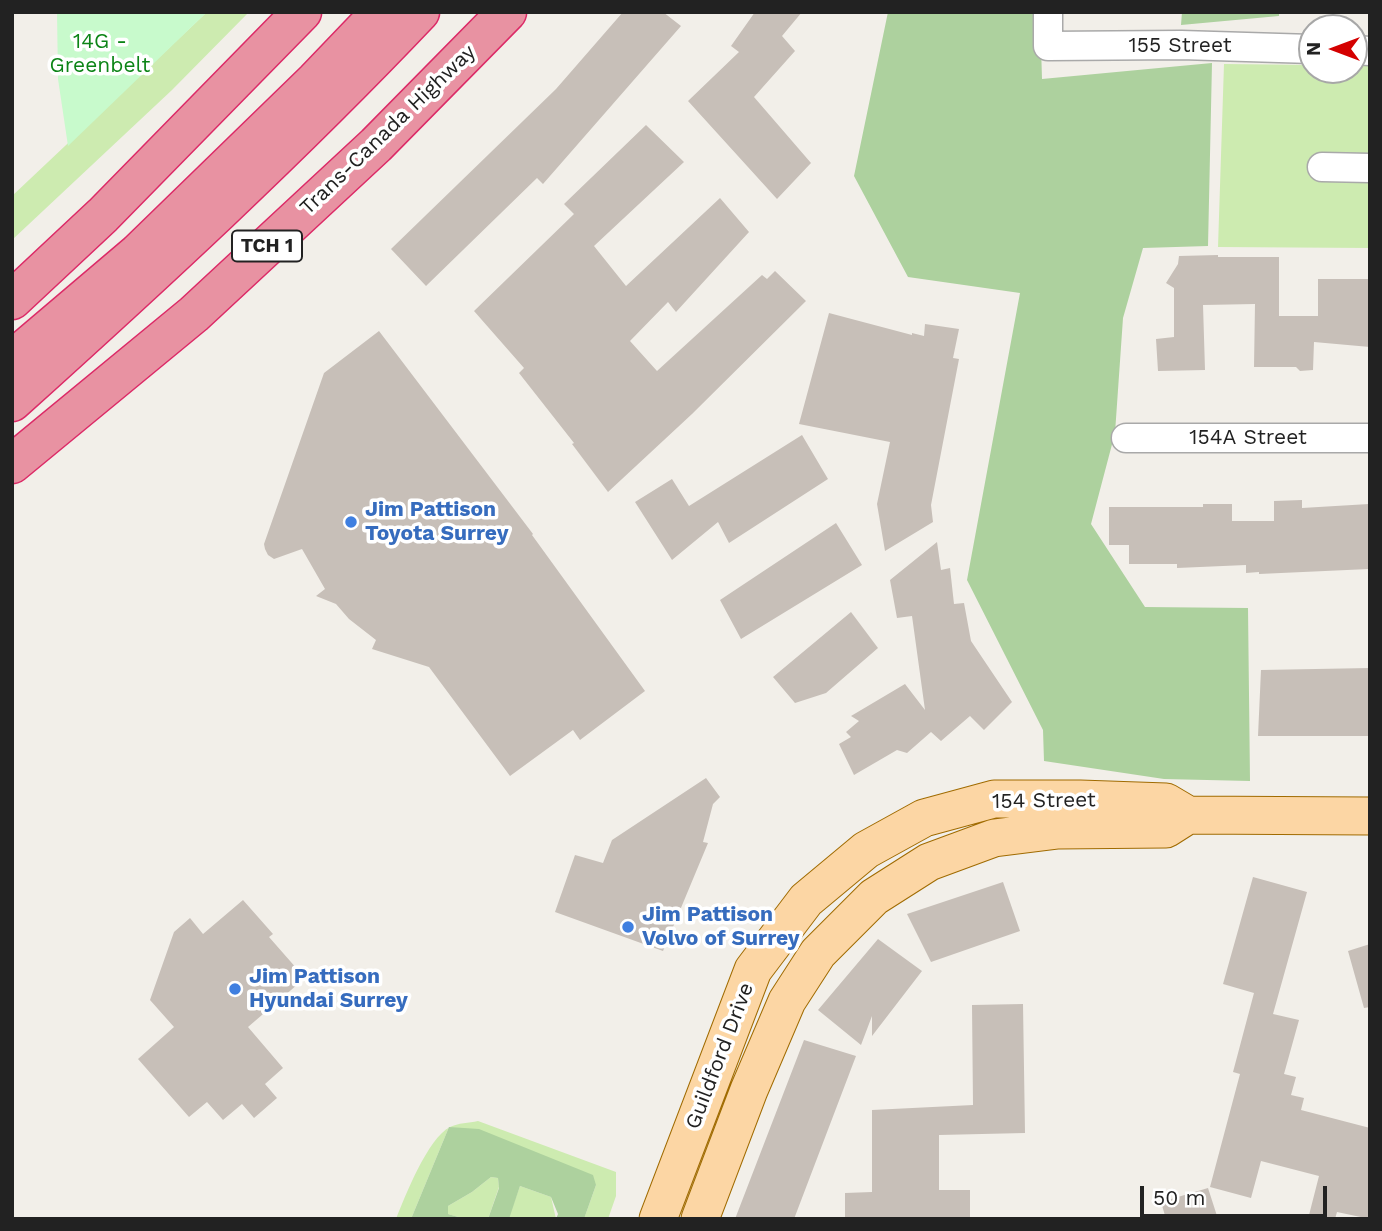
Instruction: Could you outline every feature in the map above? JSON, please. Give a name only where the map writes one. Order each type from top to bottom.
[{"type":"highway","points":[[12,300],[103,215],[302,12]]},
{"type":"highway","points":[[12,360],[138,253],[315,81],[381,12]]},
{"type":"highway","points":[[12,402],[156,273],[335,102],[420,12]]},
{"type":"highway","name":"Trans-Canada Highway","points":[[12,464],[204,304],[376,145],[507,12]]},
{"type":"main road","name":"154 Street","points":[[866,850],[924,818],[994,799],[1167,803],[1188,815],[1370,816]]},
{"type":"main road","name":"154 Street","points":[[874,897],[929,862],[994,838],[1058,830],[1166,829],[1188,815]]},
{"type":"main road","name":"Guildford Drive","points":[[658,1219],[753,970],[806,900],[866,850]]},
{"type":"main road","name":"Guildford Drive","points":[[700,1219],[748,1090],[787,1001],[818,953],[874,897]]},
{"type":"street","name":"155 Street","points":[[1048,12],[1048,46],[1181,45],[1298,49]]},
{"type":"street","points":[[1322,167],[1370,168]]},
{"type":"street","name":"154A Street","points":[[1126,438],[1370,438]]},
{"type":"green space","name":"14G - Greenbelt","points":[[57,12],[207,12],[68,146],[58,79]]},
{"type":"green space","points":[[207,12],[249,12],[172,90],[12,240],[12,196]]},
{"type":"green space","points":[[888,12],[1040,12],[1042,79],[1212,63],[1208,246],[1143,248],[1123,318],[1115,433],[1091,524],[1145,607],[1248,608],[1250,781],[1164,779],[1044,761],[1043,730],[967,580],[1020,293],[908,277],[854,176]]},
{"type":"green space","points":[[1182,12],[1279,12],[1279,16],[1181,25]]},
{"type":"green space","points":[[1224,64],[1298,65],[1298,84],[1368,84],[1370,66],[1370,248],[1218,247]]},
{"type":"green space","points":[[478,1121],[616,1172],[616,1196],[608,1219],[584,1219],[596,1185],[450,1127]]},
{"type":"green space","points":[[449,1127],[479,1129],[593,1175],[596,1185],[584,1219],[556,1219],[558,1214],[551,1197],[520,1186],[509,1219],[488,1219],[499,1188],[498,1178],[491,1177],[448,1206],[448,1214],[465,1219],[411,1219]]},
{"type":"green space","points":[[449,1128],[411,1219],[396,1219],[426,1155]]},
{"type":"green space","points":[[491,1177],[498,1178],[499,1187],[488,1219],[465,1219],[448,1214],[448,1206]]},
{"type":"green space","points":[[520,1186],[551,1197],[556,1219],[508,1219]]},
{"type":"building","points":[[623,12],[663,12],[681,26],[543,184],[537,178],[426,286],[391,249],[556,89]]},
{"type":"building","points":[[755,12],[802,12],[782,36],[795,51],[754,97],[811,163],[777,199],[688,101],[739,52],[731,46]]},
{"type":"building","points":[[646,125],[684,162],[594,246],[626,286],[720,198],[749,232],[676,312],[668,302],[630,341],[657,371],[762,275],[767,279],[775,271],[806,301],[692,414],[608,492],[572,444],[574,443],[519,373],[524,368],[474,311],[574,214],[564,204]]},
{"type":"building","points":[[1179,256],[1279,257],[1279,316],[1318,316],[1318,279],[1370,279],[1370,347],[1314,342],[1313,370],[1300,371],[1296,367],[1254,367],[1255,304],[1203,305],[1205,370],[1158,371],[1156,339],[1174,337],[1174,288],[1166,283],[1178,264]]},
{"type":"building","points":[[829,313],[912,335],[924,336],[925,324],[959,329],[953,358],[959,359],[931,505],[933,522],[885,551],[877,504],[890,442],[799,424]]},
{"type":"building","points":[[379,331],[533,534],[645,691],[580,740],[573,730],[510,776],[429,667],[372,649],[376,640],[349,619],[336,604],[316,596],[325,589],[302,549],[274,559],[265,549],[264,544],[324,373]]},
{"type":"building","points":[[802,435],[828,479],[729,543],[718,522],[672,560],[635,502],[672,479],[689,506]]},
{"type":"building","points":[[1302,500],[1302,508],[1369,504],[1369,569],[1259,574],[1246,573],[1246,565],[1177,568],[1177,564],[1129,564],[1129,545],[1109,545],[1109,507],[1203,507],[1203,504],[1232,504],[1232,521],[1274,521],[1274,501]]},
{"type":"building","points":[[836,523],[862,565],[741,639],[720,600]]},
{"type":"building","points":[[937,542],[941,570],[950,568],[954,604],[964,603],[971,641],[1012,702],[984,730],[970,716],[941,741],[931,732],[907,753],[897,750],[854,775],[839,744],[851,737],[846,732],[859,721],[851,716],[905,684],[925,710],[912,616],[897,618],[890,580]]},
{"type":"building","points":[[851,612],[878,648],[826,693],[795,703],[773,677]]},
{"type":"building","points":[[1370,668],[1370,736],[1258,736],[1261,670]]},
{"type":"building","points":[[706,778],[720,797],[713,804],[703,842],[708,843],[663,951],[555,912],[575,855],[603,863],[612,840]]},
{"type":"building","points":[[1253,877],[1307,892],[1273,1014],[1299,1020],[1284,1074],[1296,1077],[1291,1095],[1304,1098],[1301,1110],[1370,1128],[1370,1219],[1337,1212],[1335,1219],[1308,1219],[1319,1176],[1261,1161],[1251,1198],[1210,1187],[1240,1074],[1233,1072],[1254,993],[1223,984]]},
{"type":"building","points":[[1003,882],[1020,931],[931,962],[907,914]]},
{"type":"building","points":[[243,900],[273,934],[269,937],[305,978],[248,1027],[283,1068],[265,1084],[277,1098],[254,1118],[242,1104],[223,1120],[207,1102],[189,1117],[138,1059],[174,1027],[150,1000],[174,932],[190,918],[203,934]]},
{"type":"building","points":[[878,939],[922,971],[872,1036],[872,1016],[861,1045],[818,1010]]},
{"type":"building","points":[[1370,944],[1370,1007],[1364,1008],[1348,951]]},
{"type":"building","points":[[1023,1004],[1025,1133],[939,1135],[939,1190],[970,1190],[970,1219],[845,1219],[845,1193],[872,1192],[872,1110],[973,1105],[972,1005]]},
{"type":"building","points":[[804,1040],[856,1056],[794,1219],[735,1219]]},
{"type":"building","points":[[1208,1188],[1218,1219],[1166,1219],[1161,1202]]},
{"type":"place","name":"Jim Pattison Toyota Surrey","points":[[351,522]]},
{"type":"place","name":"Jim Pattison Volvo of Surrey","points":[[628,927]]},
{"type":"place","name":"Jim Pattison Hyundai Surrey","points":[[235,989]]}]
